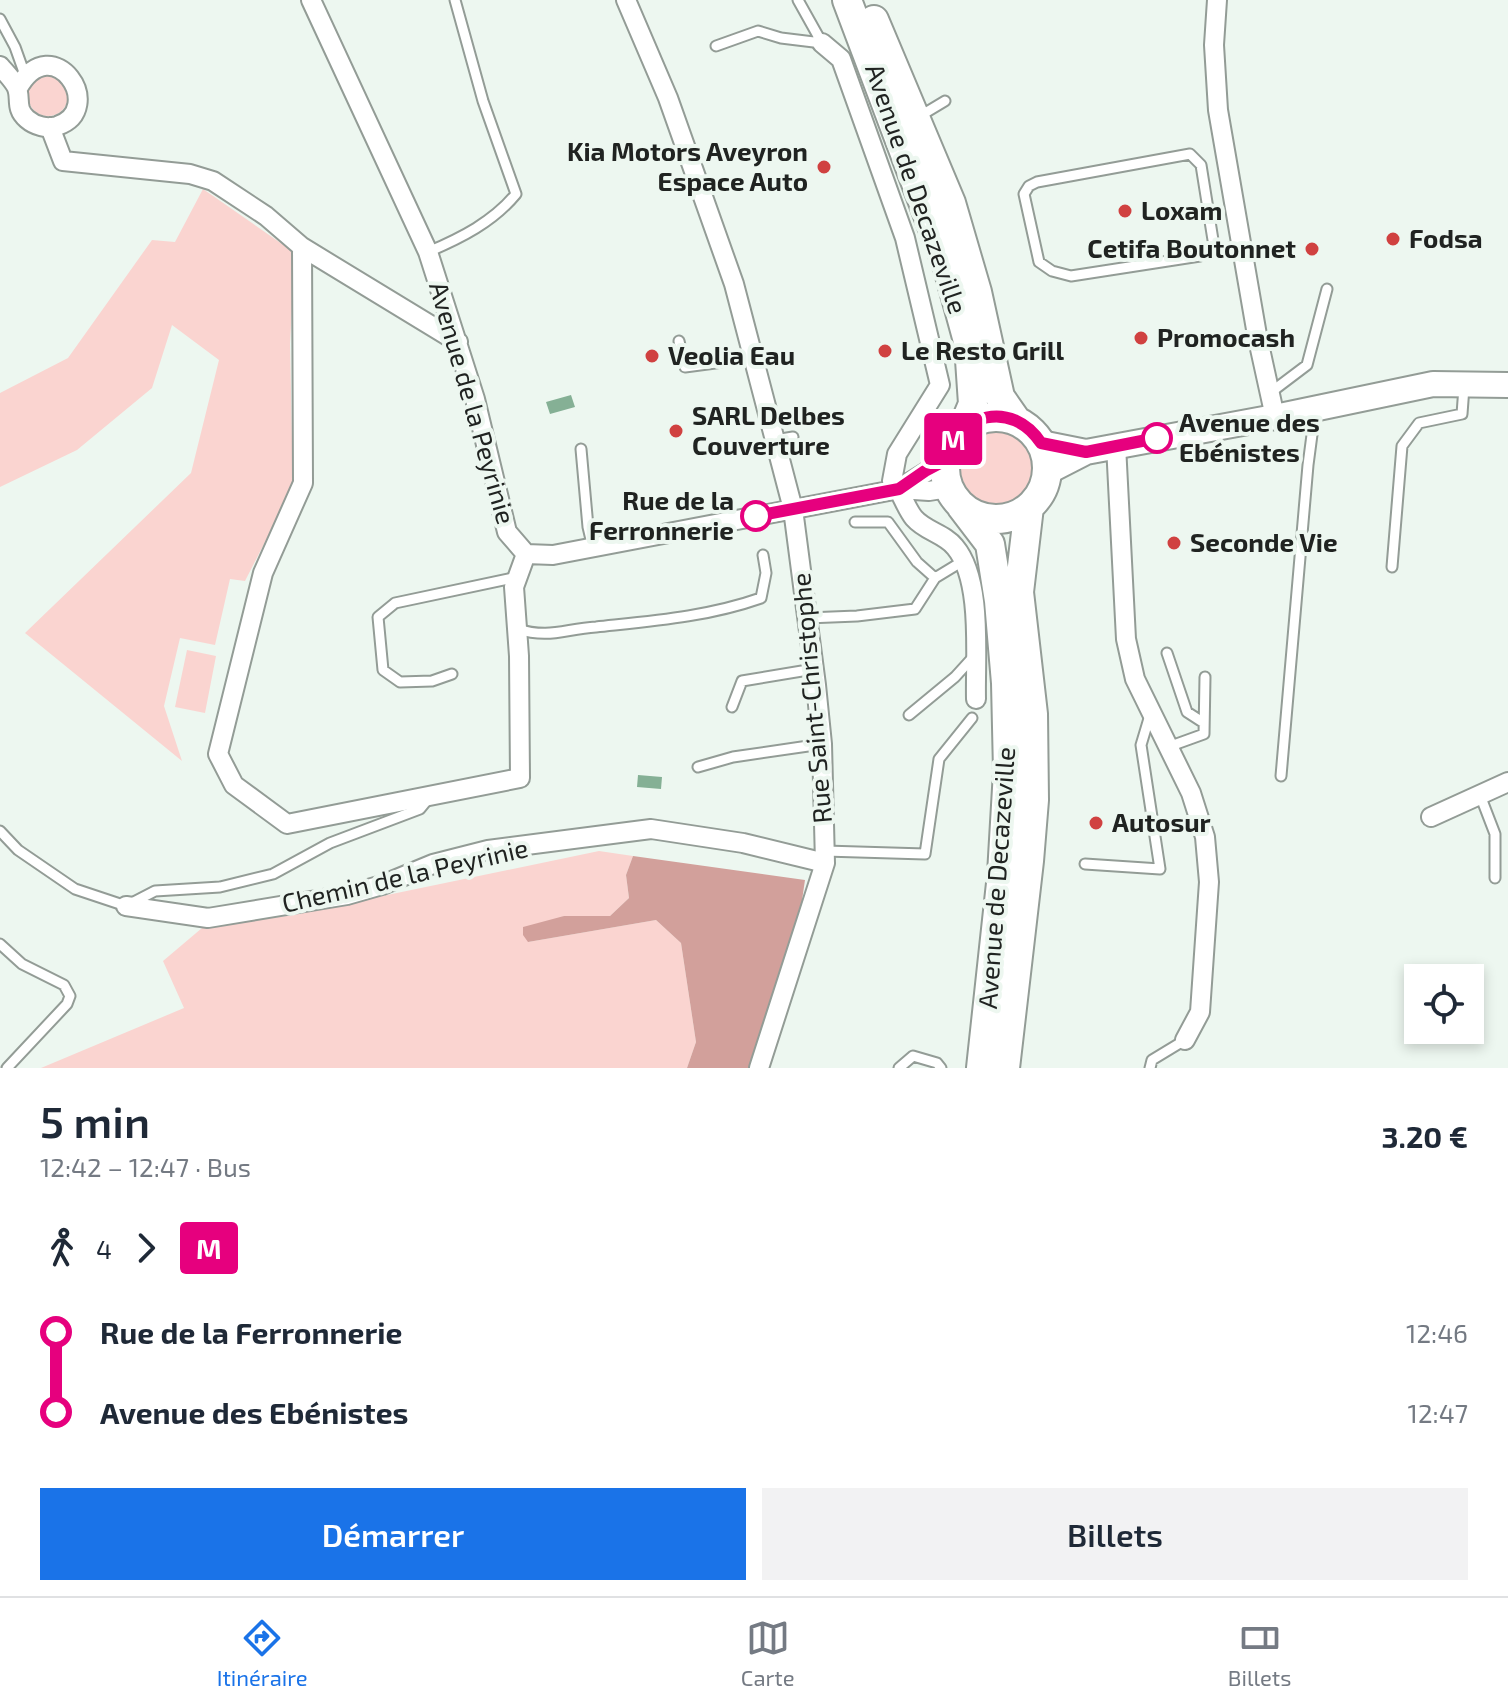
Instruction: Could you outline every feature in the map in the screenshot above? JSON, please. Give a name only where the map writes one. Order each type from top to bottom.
[{"type":"main road","name":"Avenue de Decazeville","points":[[847,0],[948,268],[969,345],[973,404],[963,428]]},
{"type":"main road","name":"Avenue de Decazeville","points":[[865,0],[917,117],[955,218],[977,292],[1000,397],[1016,420]]},
{"type":"main road","points":[[988,417],[1016,420],[1030,430],[1045,452],[1047,472],[1042,491],[1029,507],[1013,516],[995,519],[977,516],[951,485],[950,443],[963,428],[988,417]]},
{"type":"main road","name":"Avenue de Decazeville","points":[[951,485],[990,544],[999,601],[1006,683],[1008,771],[1002,874],[981,1068]]},
{"type":"main road","name":"Avenue de Decazeville","points":[[1005,1068],[1034,800],[1033,714],[1019,592],[1029,507]]},
{"type":"street","name":"Avenue de la Peyrinie","points":[[302,247],[303,483],[263,573],[218,754],[234,785],[287,824],[520,778],[514,587],[526,554],[507,532],[475,399],[428,252],[311,0]]},
{"type":"street","points":[[626,0],[668,98],[734,284],[753,358],[784,439],[793,509]]},
{"type":"street","points":[[1217,0],[1215,88],[1241,245],[1275,417]]},
{"type":"street","points":[[822,43],[841,59],[905,238],[940,385],[897,454],[892,481],[912,516],[925,528],[955,546],[970,574],[975,655],[974,709]]},
{"type":"street","points":[[0,66],[21,82]]},
{"type":"street","points":[[41,67],[60,69],[74,82],[77,91],[75,109],[62,123],[40,127],[26,119],[17,105],[21,82],[41,67]]},
{"type":"street","points":[[50,127],[63,161],[190,174],[213,181],[266,216],[302,247],[458,342]]},
{"type":"street","points":[[1047,472],[1086,452],[1116,445],[1275,417],[1433,384],[1508,385]]},
{"type":"street","points":[[1041,443],[1086,452]]},
{"type":"street","points":[[1116,445],[1126,639],[1135,679],[1191,793],[1205,837],[1209,882],[1200,1012],[1185,1040]]},
{"type":"street","points":[[899,489],[925,471],[951,485]]},
{"type":"street","points":[[526,554],[553,555],[899,489],[929,491],[951,485]]},
{"type":"street","name":"Rue Saint-Christophe","points":[[759,1068],[825,857],[822,744],[793,509]]},
{"type":"street","points":[[1431,817],[1508,782]]},
{"type":"street","name":"Chemin de la Peyrinie","points":[[126,906],[208,918],[347,895],[382,885],[433,864],[488,850],[651,829],[825,857]]},
{"type":"lane","points":[[428,252],[453,242],[501,213],[516,194],[483,101],[455,0]]},
{"type":"lane","points":[[798,0],[822,43]]},
{"type":"lane","points":[[0,19],[15,47],[21,82]]},
{"type":"lane","points":[[716,46],[758,31],[781,38],[822,43]]},
{"type":"lane","points":[[917,117],[945,101]]},
{"type":"lane","points":[[1218,251],[1213,240],[1201,165],[1190,154],[1037,182],[1029,186],[1024,194],[1039,262],[1052,271],[1071,276],[1218,251],[1241,245]]},
{"type":"lane","points":[[1270,393],[1307,365],[1327,289]]},
{"type":"lane","points":[[679,341],[685,367],[753,358]]},
{"type":"lane","points":[[1392,567],[1402,446],[1419,423],[1462,414],[1465,384]]},
{"type":"lane","points":[[1281,776],[1308,465],[1316,409]]},
{"type":"lane","points":[[581,449],[588,527],[593,548]]},
{"type":"lane","points":[[855,522],[888,522],[917,562],[935,578]]},
{"type":"lane","points":[[517,629],[539,636],[592,627],[654,622],[737,607],[761,598],[766,573],[763,555]]},
{"type":"lane","points":[[807,618],[915,609],[935,578],[963,561]]},
{"type":"lane","points":[[452,674],[432,681],[400,682],[383,670],[378,617],[395,603],[518,577]]},
{"type":"lane","points":[[1167,653],[1187,712],[1204,723]]},
{"type":"lane","points":[[909,715],[955,677],[975,655]]},
{"type":"lane","points":[[732,707],[742,681],[814,669]]},
{"type":"lane","points":[[1168,747],[1204,734],[1205,677]]},
{"type":"lane","points":[[825,857],[925,854],[939,759],[974,709]]},
{"type":"lane","points":[[1085,864],[1160,869],[1141,745],[1151,712]]},
{"type":"lane","points":[[698,767],[733,757],[822,744]]},
{"type":"lane","points":[[1480,795],[1495,834],[1495,878]]},
{"type":"lane","name":"Chemin de la Peyrinie","points":[[0,831],[18,850],[75,889],[126,906],[155,891],[220,887],[273,874],[330,843],[420,809],[431,796]]},
{"type":"lane","points":[[0,944],[22,964],[64,985],[70,996],[67,1004],[7,1068]]},
{"type":"lane","points":[[1150,1068],[1152,1060],[1185,1040]]},
{"type":"lane","points":[[899,1068],[913,1056],[937,1063],[941,1068]]},
{"type":"shaded area","points":[[48,76],[62,82],[68,96],[62,110],[48,116],[34,110],[28,96],[34,82]]},
{"type":"shaded area","points":[[203,189],[295,253],[290,344],[293,487],[245,581],[230,579],[215,645],[180,638],[164,706],[182,761],[25,633],[191,473],[219,360],[172,325],[152,388],[77,450],[0,487],[0,393],[68,358],[152,240],[175,242]]},
{"type":"shaded area","points":[[571,395],[575,407],[550,414],[546,402]]},
{"type":"shaded area","points":[[996,430],[1011,433],[1024,441],[1032,454],[1035,469],[1032,484],[1024,497],[1011,505],[996,508],[981,505],[968,497],[960,484],[957,469],[960,454],[968,441],[981,433]]},
{"type":"shaded area","points":[[187,650],[216,656],[205,713],[175,707]]},
{"type":"shaded area","points":[[638,775],[662,777],[661,789],[637,787]]},
{"type":"shaded area","points":[[599,851],[633,856],[626,875],[629,898],[610,916],[564,916],[528,942],[656,920],[681,943],[696,1042],[687,1068],[41,1068],[184,1008],[163,961],[202,928],[286,916]]},
{"type":"shaded area","points":[[633,856],[805,880],[799,921],[751,1068],[687,1068],[696,1042],[681,943],[656,920],[528,942],[523,935],[523,927],[564,916],[610,916],[629,898],[626,875]]},
{"type":"bus line","name":"M","points":[[756,516],[899,489],[944,461],[950,443],[963,428],[988,417],[1016,420],[1041,443],[1086,452],[1157,438]]},
{"type":"place","name":"Kia Motors Aveyron Espace Auto","points":[[824,167]]},
{"type":"place","name":"Loxam","points":[[1125,211]]},
{"type":"place","name":"Fodsa","points":[[1393,239]]},
{"type":"place","name":"Cetifa Boutonnet","points":[[1312,249]]},
{"type":"place","name":"Promocash","points":[[1141,338]]},
{"type":"place","name":"Le Resto Grill","points":[[885,351]]},
{"type":"place","name":"Veolia Eau","points":[[652,356]]},
{"type":"place","name":"SARL Delbes Couverture","points":[[676,431]]},
{"type":"place","name":"Avenue des Ebénistes","points":[[1157,438]]},
{"type":"place","name":"Rue de la Ferronnerie","points":[[756,516]]},
{"type":"place","name":"Seconde Vie","points":[[1174,543]]},
{"type":"place","name":"Autosur","points":[[1096,823]]}]
